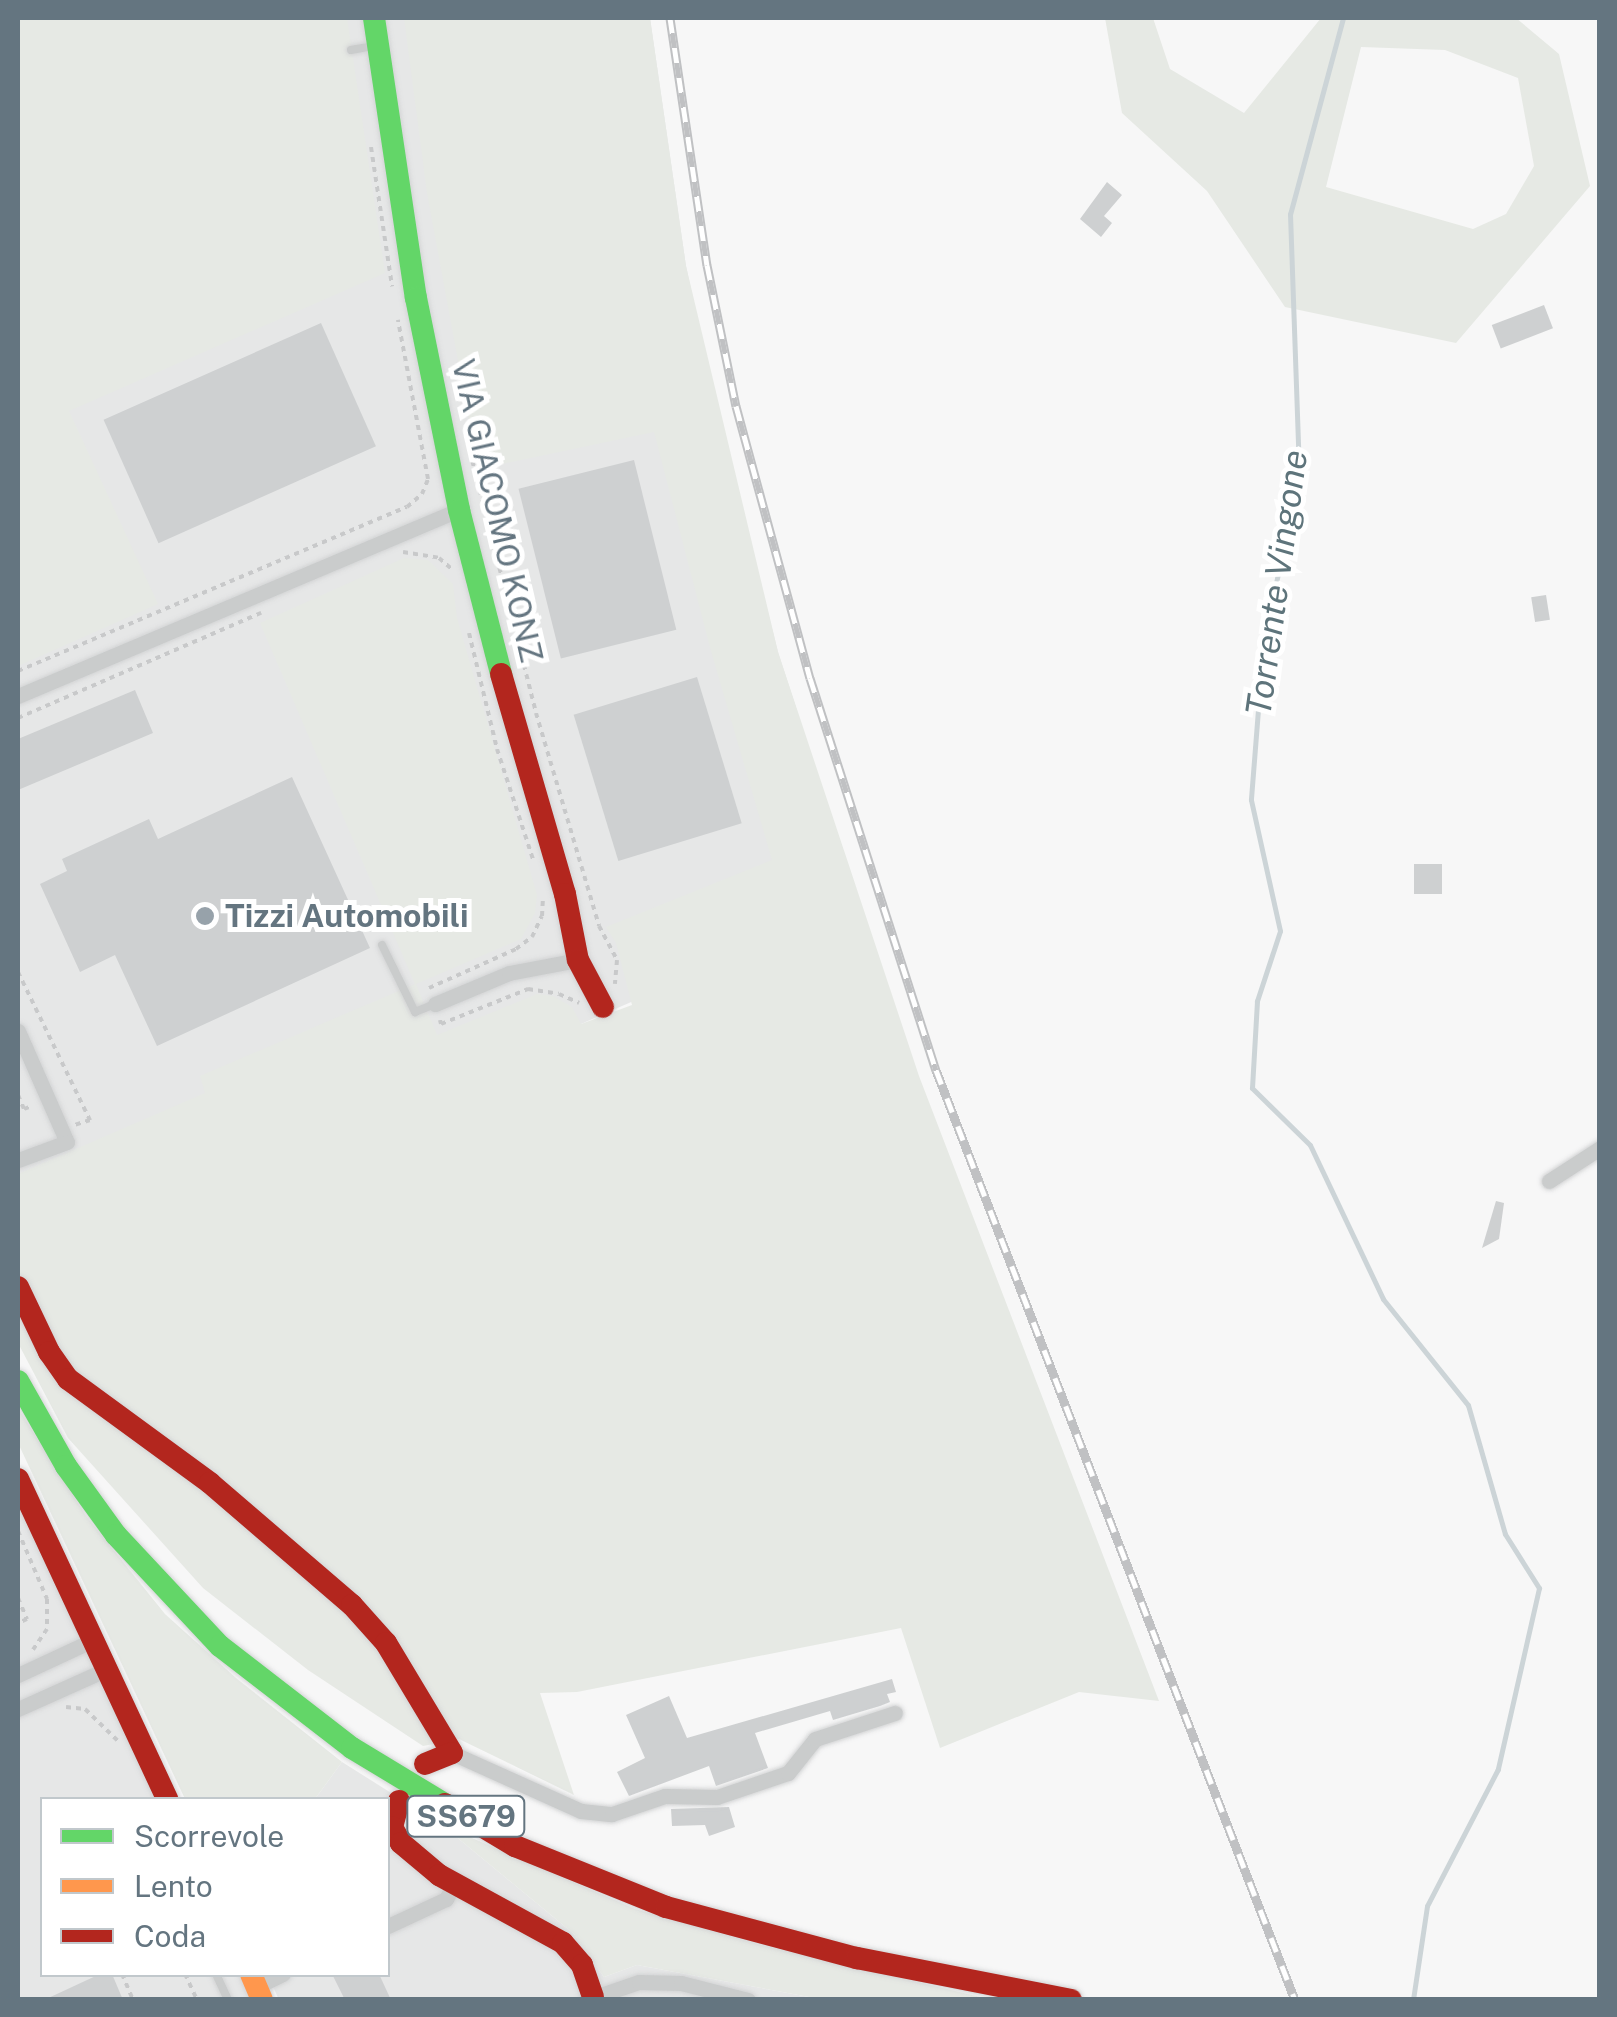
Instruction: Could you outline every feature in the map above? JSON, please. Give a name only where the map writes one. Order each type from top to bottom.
[{"type":"street","name":"VIA GIACOMO KONZ","points":[[374,18],[416,298],[459,510],[513,720],[566,894],[578,960],[603,1007]]},
{"type":"street","points":[[18,696],[459,510]]},
{"type":"street","points":[[435,1004],[509,973],[578,960]]},
{"type":"street","points":[[18,1031],[67,1142],[18,1160]]},
{"type":"street","points":[[1549,1181],[1600,1148]]},
{"type":"street","points":[[18,1288],[49,1352],[68,1379],[210,1482],[352,1606],[412,1680],[452,1753],[580,1812],[612,1814],[666,1796],[718,1797],[788,1773],[814,1740],[895,1714]]},
{"type":"street","name":"SS679","points":[[18,1381],[66,1466],[116,1535],[220,1646],[282,1698],[352,1748],[515,1846],[666,1906],[857,1958],[1071,2000]]},
{"type":"street","points":[[18,1478],[167,1797]]},
{"type":"street","points":[[18,1675],[94,1640]]},
{"type":"street","points":[[18,1709],[107,1670]]},
{"type":"street","points":[[425,1764],[452,1753]]},
{"type":"street","points":[[399,1801],[392,1826],[401,1843],[455,1883],[563,1944],[582,1965],[590,1998],[639,1982],[681,1983],[748,2000]]},
{"type":"street","points":[[390,1925],[446,1900],[455,1883]]},
{"type":"lane","points":[[351,50],[377,46]]},
{"type":"lane","points":[[382,944],[415,1012],[435,1004]]},
{"type":"lane","points":[[217,1977],[228,2000]]},
{"type":"path","points":[[379,210],[393,289]]},
{"type":"path","points":[[18,672],[407,507],[422,494],[428,479],[396,306]]},
{"type":"path","points":[[466,432],[536,714],[599,926],[618,960],[614,980],[622,1001],[584,1013],[580,1003],[559,994],[528,989],[441,1024],[428,986],[516,949],[532,937],[542,916],[544,892]]},
{"type":"path","points":[[387,559],[420,552],[439,558],[452,570],[459,586]]},
{"type":"path","points":[[18,718],[268,610]]},
{"type":"path","points":[[469,631],[470,652],[497,749],[538,869]]},
{"type":"path","points":[[18,972],[32,1002]]},
{"type":"path","points":[[18,1532],[46,1599],[48,1629],[26,1655]]},
{"type":"path","points":[[18,1598],[27,1618],[18,1622]]},
{"type":"path","points":[[60,1706],[85,1709],[118,1742]]},
{"type":"shaded area","points":[[18,18],[650,18],[686,266],[716,406],[778,652],[859,902],[581,1024],[18,1198]]},
{"type":"shaded area","points":[[18,18],[347,18],[385,273],[69,411],[158,604],[18,666]]},
{"type":"shaded area","points":[[404,18],[650,18],[686,266],[778,652],[919,1076],[1159,1701],[1079,1692],[940,1748],[901,1628],[577,1692],[540,1693],[574,1795],[459,1739],[423,1746],[308,1670],[203,1588],[68,1438],[18,1343],[18,1174],[205,1093],[200,1076],[415,984],[260,623],[404,558],[428,560],[453,584],[457,618],[537,895],[535,913],[521,939],[416,984],[437,1035],[537,994],[553,996],[572,1007],[581,1024],[632,1005],[616,943],[606,927],[772,860],[711,651],[654,432],[478,469],[427,193]]},
{"type":"shaded area","points":[[1105,18],[1153,18],[1170,69],[1244,113],[1321,18],[1516,18],[1559,54],[1590,186],[1456,343],[1285,307],[1207,191],[1122,113]],"holes":[[[1361,47],[1445,50],[1518,78],[1534,166],[1506,214],[1473,229],[1326,187]]]},
{"type":"shaded area","points":[[18,1408],[86,1516],[165,1614],[236,1678],[342,1762],[316,1797],[184,1797],[18,1443]]},
{"type":"shaded area","points":[[18,1479],[167,1797],[40,1797],[40,1977],[252,1977],[262,1999],[18,1999]]},
{"type":"shaded area","points":[[342,1762],[442,1825],[574,1934],[604,1977],[637,1965],[820,1999],[279,2000],[269,1977],[390,1977],[390,1797],[316,1797]]},
{"type":"shaded area","points":[[442,1825],[635,1909],[761,1945],[989,1999],[820,1999],[637,1965],[604,1977],[574,1934]]},
{"type":"building","points":[[1107,182],[1122,195],[1104,216],[1112,223],[1101,237],[1080,219]]},
{"type":"building","points":[[1544,305],[1553,328],[1501,348],[1492,325]]},
{"type":"building","points":[[321,323],[376,446],[158,543],[104,420]]},
{"type":"building","points":[[634,460],[676,630],[561,659],[519,489]]},
{"type":"building","points":[[1546,595],[1550,620],[1535,622],[1531,597]]},
{"type":"building","points":[[697,677],[742,823],[618,861],[574,715]]},
{"type":"building","points":[[135,690],[153,733],[18,790],[18,739]]},
{"type":"building","name":"Tizzi Automobili","points":[[292,777],[370,948],[157,1046],[115,955],[80,972],[40,884],[67,871],[62,859],[149,819],[158,839]]},
{"type":"building","points":[[1414,864],[1442,864],[1442,894],[1414,894]]},
{"type":"building","points":[[1496,1201],[1504,1203],[1499,1239],[1482,1248]]},
{"type":"building","points":[[892,1679],[896,1692],[887,1694],[890,1702],[880,1706],[833,1720],[830,1711],[755,1733],[768,1768],[716,1786],[709,1766],[629,1796],[617,1772],[645,1758],[626,1715],[669,1696],[687,1738]]},
{"type":"building","points":[[729,1807],[735,1827],[709,1836],[705,1825],[672,1826],[671,1809]]},
{"type":"building","points":[[94,1977],[113,1977],[123,2000],[44,2000]]},
{"type":"building","points":[[334,1977],[380,1977],[391,2000],[345,2000]]},
{"type":"waterway","name":"Torrente Vingone","points":[[1343,18],[1290,214],[1299,471],[1263,646],[1251,800],[1280,931],[1257,1001],[1252,1088],[1310,1145],[1383,1299],[1468,1405],[1505,1534],[1539,1588],[1498,1769],[1427,1906],[1413,2000]]},
{"type":"railway","points":[[670,18],[707,265],[736,406],[810,678],[936,1070],[1295,2000]]},
{"type":"traffic: fast","points":[[374,18],[416,298],[459,510],[501,674]]},
{"type":"traffic: fast","points":[[18,1381],[66,1466],[116,1535],[220,1646],[352,1748],[445,1804]]},
{"type":"traffic: slow","points":[[252,1977],[262,2000]]},
{"type":"traffic: jam","points":[[501,674],[565,894],[578,960],[603,1007]]},
{"type":"traffic: jam","points":[[18,1287],[49,1352],[68,1379],[210,1483],[352,1605],[386,1643],[452,1753],[425,1764]]},
{"type":"traffic: jam","points":[[18,1479],[167,1797]]},
{"type":"traffic: jam","points":[[399,1801],[392,1827],[401,1843],[439,1875],[563,1943],[582,1965],[593,1997]]},
{"type":"traffic: jam","points":[[445,1804],[515,1846],[666,1907],[857,1958],[1071,2000]]},
{"type":"place","name":"Tizzi Automobili","points":[[205,916]]}]
